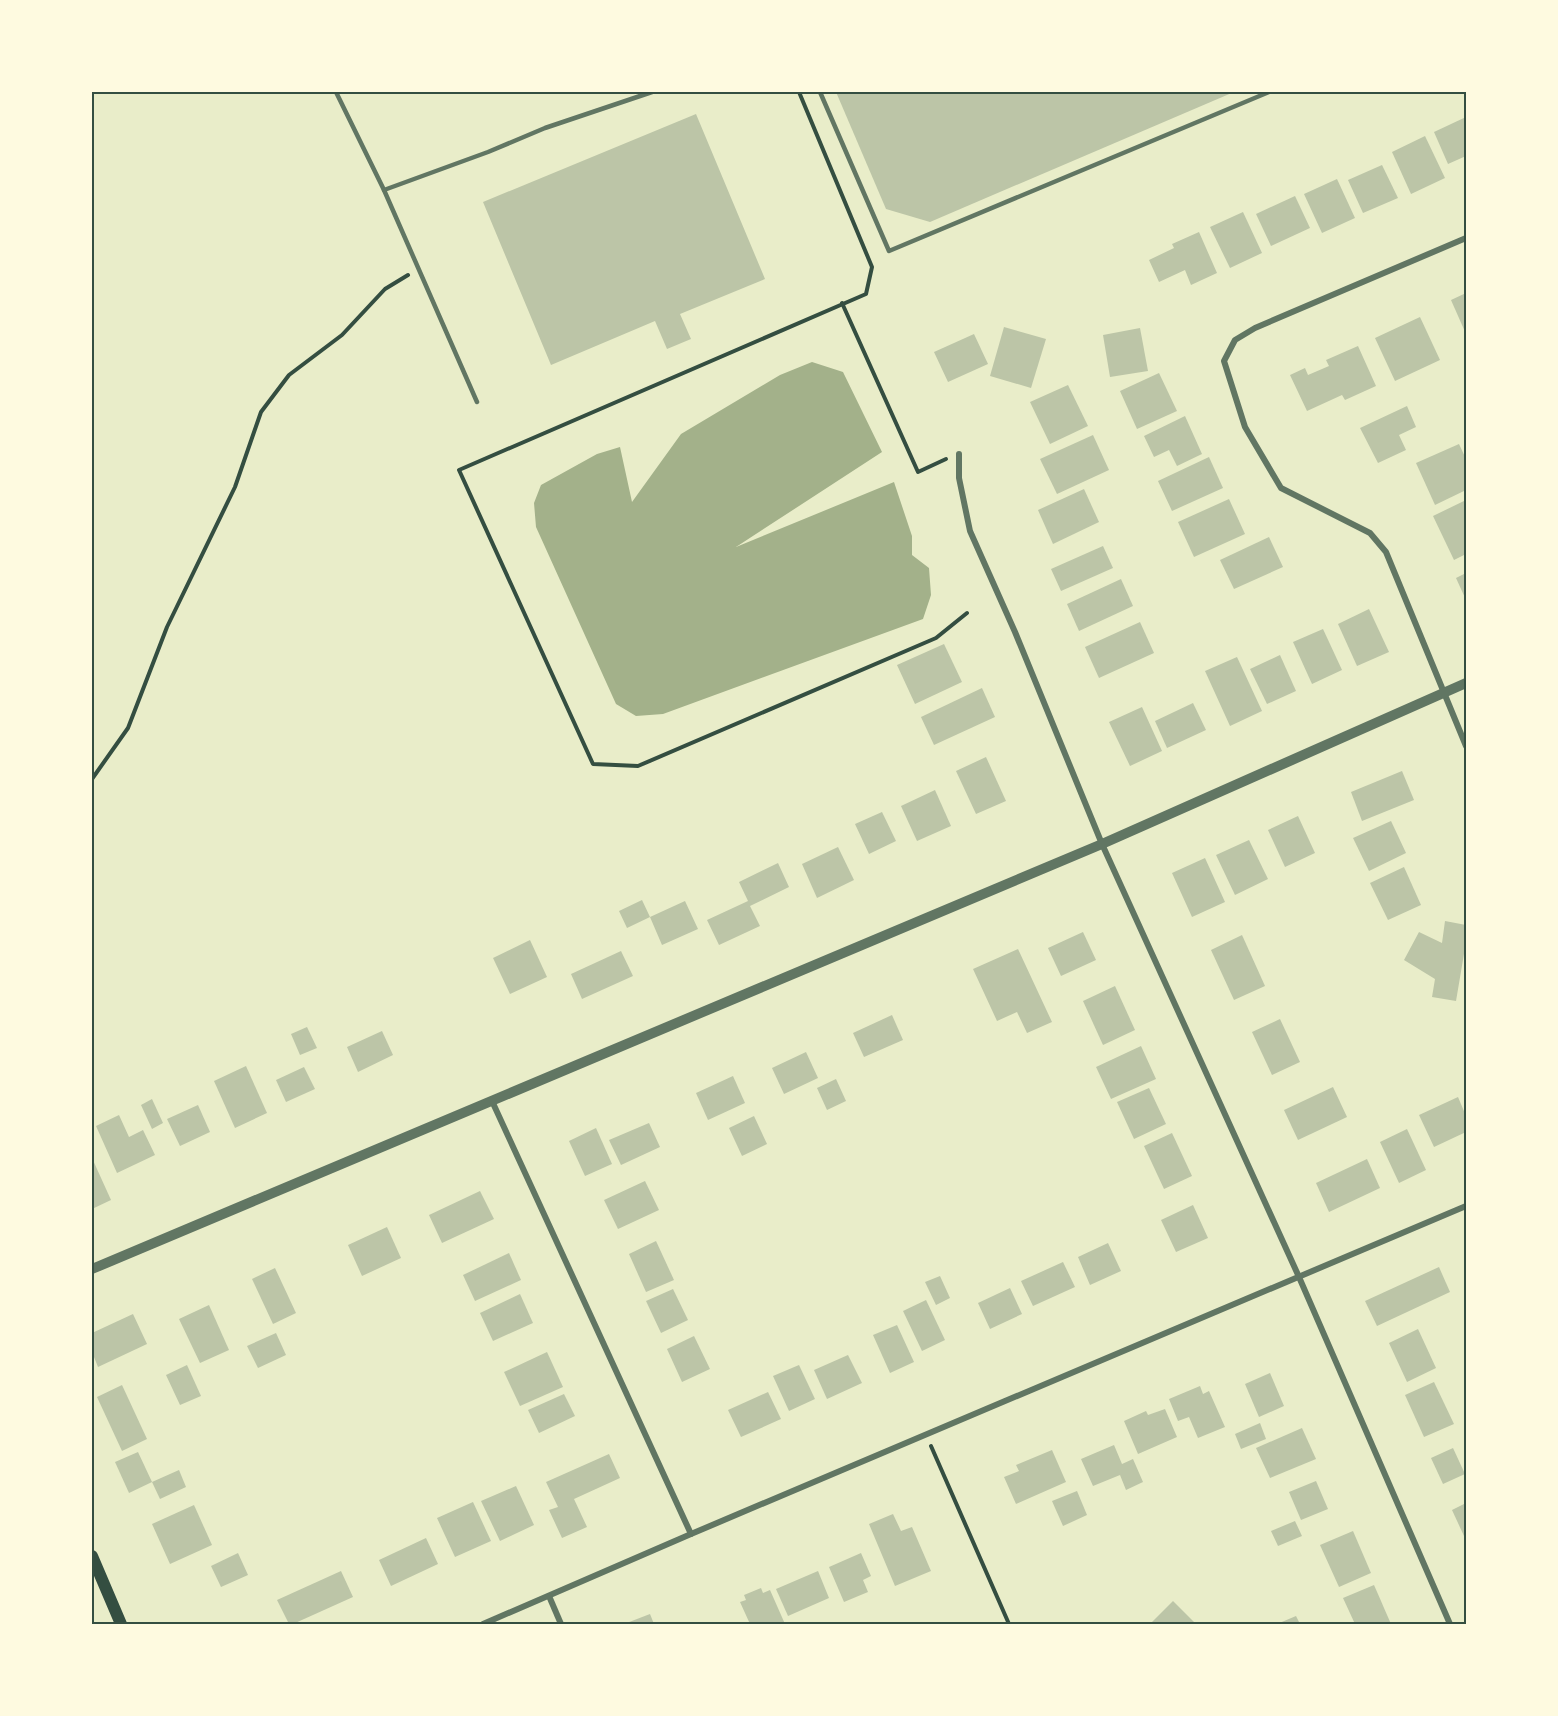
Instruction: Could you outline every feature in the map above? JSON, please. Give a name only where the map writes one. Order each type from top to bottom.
[{"type":"main road","points":[[92,1556],[121,1624]]},
{"type":"street","points":[[1467,238],[1255,328],[1235,339],[1224,361],[1245,427],[1281,488],[1370,533],[1386,552],[1467,746]]},
{"type":"street","points":[[959,454],[959,478],[970,531],[1010,621],[1102,844],[1299,1277],[1450,1624]]},
{"type":"street","points":[[92,1269],[1102,844],[1467,683]]},
{"type":"street","points":[[492,1101],[691,1534]]},
{"type":"street","points":[[483,1624],[1467,1206]]},
{"type":"street","points":[[549,1596],[561,1624]]},
{"type":"lane","points":[[336,92],[384,190],[477,402]]},
{"type":"lane","points":[[384,190],[488,152],[545,128],[652,92]]},
{"type":"lane","points":[[820,92],[889,251],[1269,92]]},
{"type":"path","points":[[799,92],[872,267],[866,294],[459,470],[593,764],[638,766],[936,638],[967,613]]},
{"type":"path","points":[[92,779],[128,728],[167,627],[235,486],[261,412],[289,375],[342,335],[385,289],[418,268]]},
{"type":"path","points":[[842,303],[918,472],[959,454]]},
{"type":"path","points":[[926,1435],[1008,1624]]},
{"type":"shaded area","points":[[812,362],[843,372],[882,452],[736,547],[894,482],[912,536],[912,555],[929,568],[931,595],[923,619],[663,714],[636,716],[616,704],[536,527],[534,503],[541,485],[597,454],[620,447],[632,502],[681,434],[780,375]]},
{"type":"building","points":[[836,92],[1234,92],[930,222],[886,209]]},
{"type":"building","points":[[696,114],[765,279],[680,314],[691,339],[667,349],[655,321],[551,365],[483,202]]},
{"type":"building","points":[[1466,117],[1466,156],[1448,164],[1434,132]]},
{"type":"building","points":[[1425,136],[1445,178],[1411,194],[1392,152]]},
{"type":"building","points":[[1382,165],[1398,198],[1363,213],[1348,180]]},
{"type":"building","points":[[1337,179],[1355,218],[1322,233],[1304,194]]},
{"type":"building","points":[[1295,196],[1310,228],[1271,246],[1256,214]]},
{"type":"building","points":[[1243,212],[1262,253],[1230,268],[1210,227]]},
{"type":"building","points":[[1199,232],[1217,273],[1191,285],[1185,270],[1159,282],[1149,260],[1174,248],[1172,244]]},
{"type":"building","points":[[1466,293],[1466,334],[1451,300]]},
{"type":"building","points":[[1420,317],[1440,360],[1395,381],[1375,338]]},
{"type":"building","points":[[1004,327],[1046,339],[1031,388],[990,376]]},
{"type":"building","points":[[1140,328],[1148,371],[1110,377],[1103,335]]},
{"type":"building","points":[[974,334],[988,364],[948,382],[934,352]]},
{"type":"building","points":[[1358,346],[1376,386],[1345,400],[1342,395],[1307,411],[1290,375],[1305,368],[1308,375],[1329,366],[1326,360]]},
{"type":"building","points":[[1159,373],[1177,411],[1137,429],[1120,391]]},
{"type":"building","points":[[1068,385],[1088,426],[1050,444],[1030,402]]},
{"type":"building","points":[[1407,406],[1416,427],[1399,435],[1406,450],[1378,463],[1360,428]]},
{"type":"building","points":[[1185,416],[1202,454],[1177,466],[1169,450],[1154,457],[1144,436]]},
{"type":"building","points":[[1093,435],[1109,470],[1057,494],[1040,459]]},
{"type":"building","points":[[1459,444],[1466,459],[1466,490],[1435,505],[1416,463]]},
{"type":"building","points":[[1209,457],[1223,488],[1172,511],[1158,481]]},
{"type":"building","points":[[1084,489],[1099,522],[1053,544],[1038,510]]},
{"type":"building","points":[[1229,499],[1245,534],[1194,557],[1178,522]]},
{"type":"building","points":[[1466,500],[1466,554],[1454,560],[1433,516]]},
{"type":"building","points":[[1269,537],[1283,567],[1234,589],[1220,560]]},
{"type":"building","points":[[1103,546],[1113,568],[1061,591],[1051,569]]},
{"type":"building","points":[[1466,573],[1466,600],[1456,578]]},
{"type":"building","points":[[1121,579],[1133,606],[1079,631],[1067,604]]},
{"type":"building","points":[[1369,609],[1389,652],[1357,666],[1338,624]]},
{"type":"building","points":[[1140,622],[1154,653],[1099,678],[1085,647]]},
{"type":"building","points":[[1323,629],[1342,670],[1312,684],[1293,642]]},
{"type":"building","points":[[944,644],[962,682],[915,704],[897,665]]},
{"type":"building","points":[[1280,655],[1296,691],[1267,704],[1250,669]]},
{"type":"building","points":[[1237,657],[1262,711],[1230,726],[1205,671]]},
{"type":"building","points":[[982,688],[995,717],[934,745],[921,717]]},
{"type":"building","points":[[1193,703],[1206,730],[1167,748],[1155,721]]},
{"type":"building","points":[[1142,707],[1162,751],[1130,766],[1109,722]]},
{"type":"building","points":[[986,757],[1006,801],[976,814],[956,771]]},
{"type":"building","points":[[1402,771],[1414,800],[1362,821],[1351,792]]},
{"type":"building","points":[[935,790],[951,826],[917,841],[901,806]]},
{"type":"building","points":[[882,812],[896,841],[869,854],[855,824]]},
{"type":"building","points":[[1298,816],[1315,853],[1285,867],[1268,830]]},
{"type":"building","points":[[1391,821],[1406,853],[1369,871],[1353,838]]},
{"type":"building","points":[[1249,840],[1268,879],[1235,895],[1216,855]]},
{"type":"building","points":[[838,847],[854,880],[817,898],[802,864]]},
{"type":"building","points":[[1205,858],[1225,902],[1192,917],[1172,873]]},
{"type":"building","points":[[778,863],[789,887],[750,906],[760,926],[719,945],[707,920],[748,901],[739,882]]},
{"type":"building","points":[[1404,867],[1421,905],[1388,920],[1370,883]]},
{"type":"building","points":[[642,900],[650,917],[627,928],[619,911]]},
{"type":"building","points":[[685,901],[698,929],[662,945],[650,917]]},
{"type":"building","points":[[1445,921],[1466,925],[1466,942],[1456,1001],[1432,997],[1435,979],[1404,960],[1419,932],[1442,943]]},
{"type":"building","points":[[1083,932],[1096,960],[1061,976],[1048,948]]},
{"type":"building","points":[[1242,935],[1265,986],[1234,1000],[1211,950]]},
{"type":"building","points":[[530,940],[547,977],[510,994],[493,958]]},
{"type":"building","points":[[1018,949],[1052,1022],[1027,1033],[1017,1012],[997,1021],[973,969]]},
{"type":"building","points":[[621,951],[633,976],[582,999],[571,974]]},
{"type":"building","points":[[1115,986],[1135,1030],[1103,1045],[1083,1001]]},
{"type":"building","points":[[892,1015],[903,1040],[864,1057],[853,1033]]},
{"type":"building","points":[[1280,1019],[1300,1062],[1272,1075],[1252,1032]]},
{"type":"building","points":[[307,1027],[317,1048],[300,1055],[291,1034]]},
{"type":"building","points":[[382,1031],[393,1055],[358,1072],[347,1047]]},
{"type":"building","points":[[1141,1046],[1156,1079],[1111,1099],[1096,1067]]},
{"type":"building","points":[[806,1052],[818,1078],[784,1094],[772,1068]]},
{"type":"building","points":[[246,1066],[267,1113],[235,1128],[214,1081]]},
{"type":"building","points":[[304,1067],[315,1089],[286,1102],[276,1080]]},
{"type":"building","points":[[733,1076],[745,1103],[708,1120],[696,1093]]},
{"type":"building","points":[[836,1079],[846,1101],[827,1110],[817,1088]]},
{"type":"building","points":[[1333,1087],[1347,1117],[1298,1140],[1284,1110]]},
{"type":"building","points":[[1149,1088],[1166,1124],[1134,1139],[1117,1102]]},
{"type":"building","points":[[1458,1097],[1466,1116],[1466,1132],[1434,1147],[1419,1115]]},
{"type":"building","points":[[152,1099],[163,1123],[152,1129],[141,1105]]},
{"type":"building","points":[[198,1105],[210,1132],[180,1146],[167,1119]]},
{"type":"building","points":[[119,1115],[129,1137],[143,1130],[155,1155],[117,1173],[96,1126]]},
{"type":"building","points":[[754,1116],[767,1144],[742,1156],[729,1128]]},
{"type":"building","points":[[649,1123],[660,1147],[621,1165],[609,1140]]},
{"type":"building","points":[[596,1128],[612,1164],[585,1176],[569,1141]]},
{"type":"building","points":[[1407,1129],[1426,1170],[1399,1183],[1380,1142]]},
{"type":"building","points":[[1172,1133],[1192,1176],[1164,1189],[1144,1146]]},
{"type":"building","points":[[92,1158],[111,1200],[92,1209]]},
{"type":"building","points":[[1367,1159],[1380,1188],[1329,1212],[1316,1183]]},
{"type":"building","points":[[645,1181],[659,1210],[618,1229],[604,1200]]},
{"type":"building","points":[[480,1191],[494,1219],[442,1243],[429,1215]]},
{"type":"building","points":[[1193,1205],[1208,1238],[1176,1252],[1161,1220]]},
{"type":"building","points":[[387,1227],[401,1258],[362,1276],[348,1245]]},
{"type":"building","points":[[656,1241],[674,1280],[646,1292],[629,1254]]},
{"type":"building","points":[[1108,1243],[1121,1271],[1090,1285],[1078,1257]]},
{"type":"building","points":[[509,1253],[521,1280],[475,1301],[463,1275]]},
{"type":"building","points":[[1063,1262],[1075,1287],[1033,1306],[1021,1281]]},
{"type":"building","points":[[1439,1267],[1450,1292],[1377,1326],[1365,1301]]},
{"type":"building","points":[[275,1268],[296,1313],[273,1324],[252,1279]]},
{"type":"building","points":[[940,1276],[950,1298],[936,1305],[925,1282]]},
{"type":"building","points":[[1010,1288],[1022,1314],[990,1329],[978,1303]]},
{"type":"building","points":[[673,1289],[688,1320],[661,1333],[646,1301]]},
{"type":"building","points":[[520,1294],[533,1323],[493,1341],[480,1313]]},
{"type":"building","points":[[926,1300],[945,1340],[922,1351],[903,1311]]},
{"type":"building","points":[[209,1305],[229,1350],[200,1363],[179,1319]]},
{"type":"building","points":[[133,1314],[147,1344],[98,1367],[92,1352],[92,1333]]},
{"type":"building","points":[[897,1325],[914,1362],[890,1373],[873,1335]]},
{"type":"building","points":[[1418,1329],[1436,1368],[1407,1382],[1389,1343]]},
{"type":"building","points":[[276,1333],[286,1355],[258,1368],[247,1346]]},
{"type":"building","points":[[694,1336],[710,1369],[682,1382],[667,1349]]},
{"type":"building","points":[[547,1352],[563,1387],[520,1406],[504,1372]]},
{"type":"building","points":[[848,1355],[862,1383],[827,1399],[814,1370]]},
{"type":"building","points":[[187,1365],[201,1396],[180,1405],[166,1375]]},
{"type":"building","points":[[799,1365],[815,1399],[789,1411],[773,1376]]},
{"type":"building","points":[[1270,1373],[1284,1406],[1259,1417],[1245,1384]]},
{"type":"building","points":[[1434,1382],[1454,1424],[1424,1437],[1405,1395]]},
{"type":"building","points":[[122,1385],[147,1439],[122,1451],[97,1397]]},
{"type":"building","points":[[1200,1386],[1203,1394],[1209,1391],[1225,1427],[1198,1438],[1189,1417],[1178,1421],[1169,1399]]},
{"type":"building","points":[[768,1392],[781,1419],[741,1437],[728,1410]]},
{"type":"building","points":[[564,1394],[575,1416],[539,1433],[528,1410]]},
{"type":"building","points":[[1165,1409],[1177,1437],[1138,1454],[1124,1421],[1146,1411],[1148,1415]]},
{"type":"building","points":[[1260,1423],[1266,1439],[1241,1449],[1235,1434]]},
{"type":"building","points":[[1302,1428],[1316,1459],[1270,1478],[1256,1448]]},
{"type":"building","points":[[1114,1445],[1122,1464],[1133,1459],[1143,1482],[1126,1490],[1120,1475],[1093,1486],[1081,1459]]},
{"type":"building","points":[[1453,1448],[1465,1474],[1443,1484],[1431,1458]]},
{"type":"building","points":[[1052,1450],[1066,1482],[1016,1504],[1004,1477],[1019,1471],[1016,1465]]},
{"type":"building","points":[[138,1452],[152,1482],[129,1493],[115,1462]]},
{"type":"building","points":[[609,1454],[620,1478],[574,1499],[587,1527],[562,1538],[549,1510],[558,1507],[546,1482]]},
{"type":"building","points":[[179,1470],[186,1487],[160,1499],[152,1482]]},
{"type":"building","points":[[1316,1481],[1328,1509],[1301,1520],[1289,1492]]},
{"type":"building","points":[[516,1486],[534,1525],[500,1541],[481,1501]]},
{"type":"building","points":[[1077,1491],[1087,1515],[1063,1526],[1052,1501]]},
{"type":"building","points":[[473,1502],[491,1541],[455,1557],[437,1518]]},
{"type":"building","points":[[1466,1503],[1466,1535],[1464,1536],[1452,1510]]},
{"type":"building","points":[[194,1505],[212,1545],[170,1564],[152,1524]]},
{"type":"building","points":[[893,1514],[901,1531],[912,1527],[931,1571],[895,1586],[869,1524]]},
{"type":"building","points":[[1295,1521],[1302,1536],[1278,1546],[1271,1531]]},
{"type":"building","points":[[1353,1531],[1371,1573],[1339,1587],[1320,1545]]},
{"type":"building","points":[[426,1538],[438,1564],[391,1586],[379,1560]]},
{"type":"building","points":[[238,1553],[248,1575],[221,1587],[211,1566]]},
{"type":"building","points":[[861,1553],[871,1576],[863,1580],[868,1592],[844,1602],[829,1567]]},
{"type":"building","points":[[341,1571],[353,1597],[289,1624],[277,1600]]},
{"type":"building","points":[[818,1571],[829,1598],[788,1616],[776,1589]]},
{"type":"building","points":[[1374,1585],[1391,1624],[1355,1624],[1343,1598]]},
{"type":"building","points":[[761,1588],[763,1593],[770,1590],[785,1624],[750,1624],[740,1602],[746,1600],[744,1595]]},
{"type":"building","points":[[1173,1601],[1195,1623],[1150,1624]]},
{"type":"building","points":[[650,1614],[654,1624],[624,1624]]},
{"type":"building","points":[[1296,1616],[1300,1624],[1277,1624]]}]
